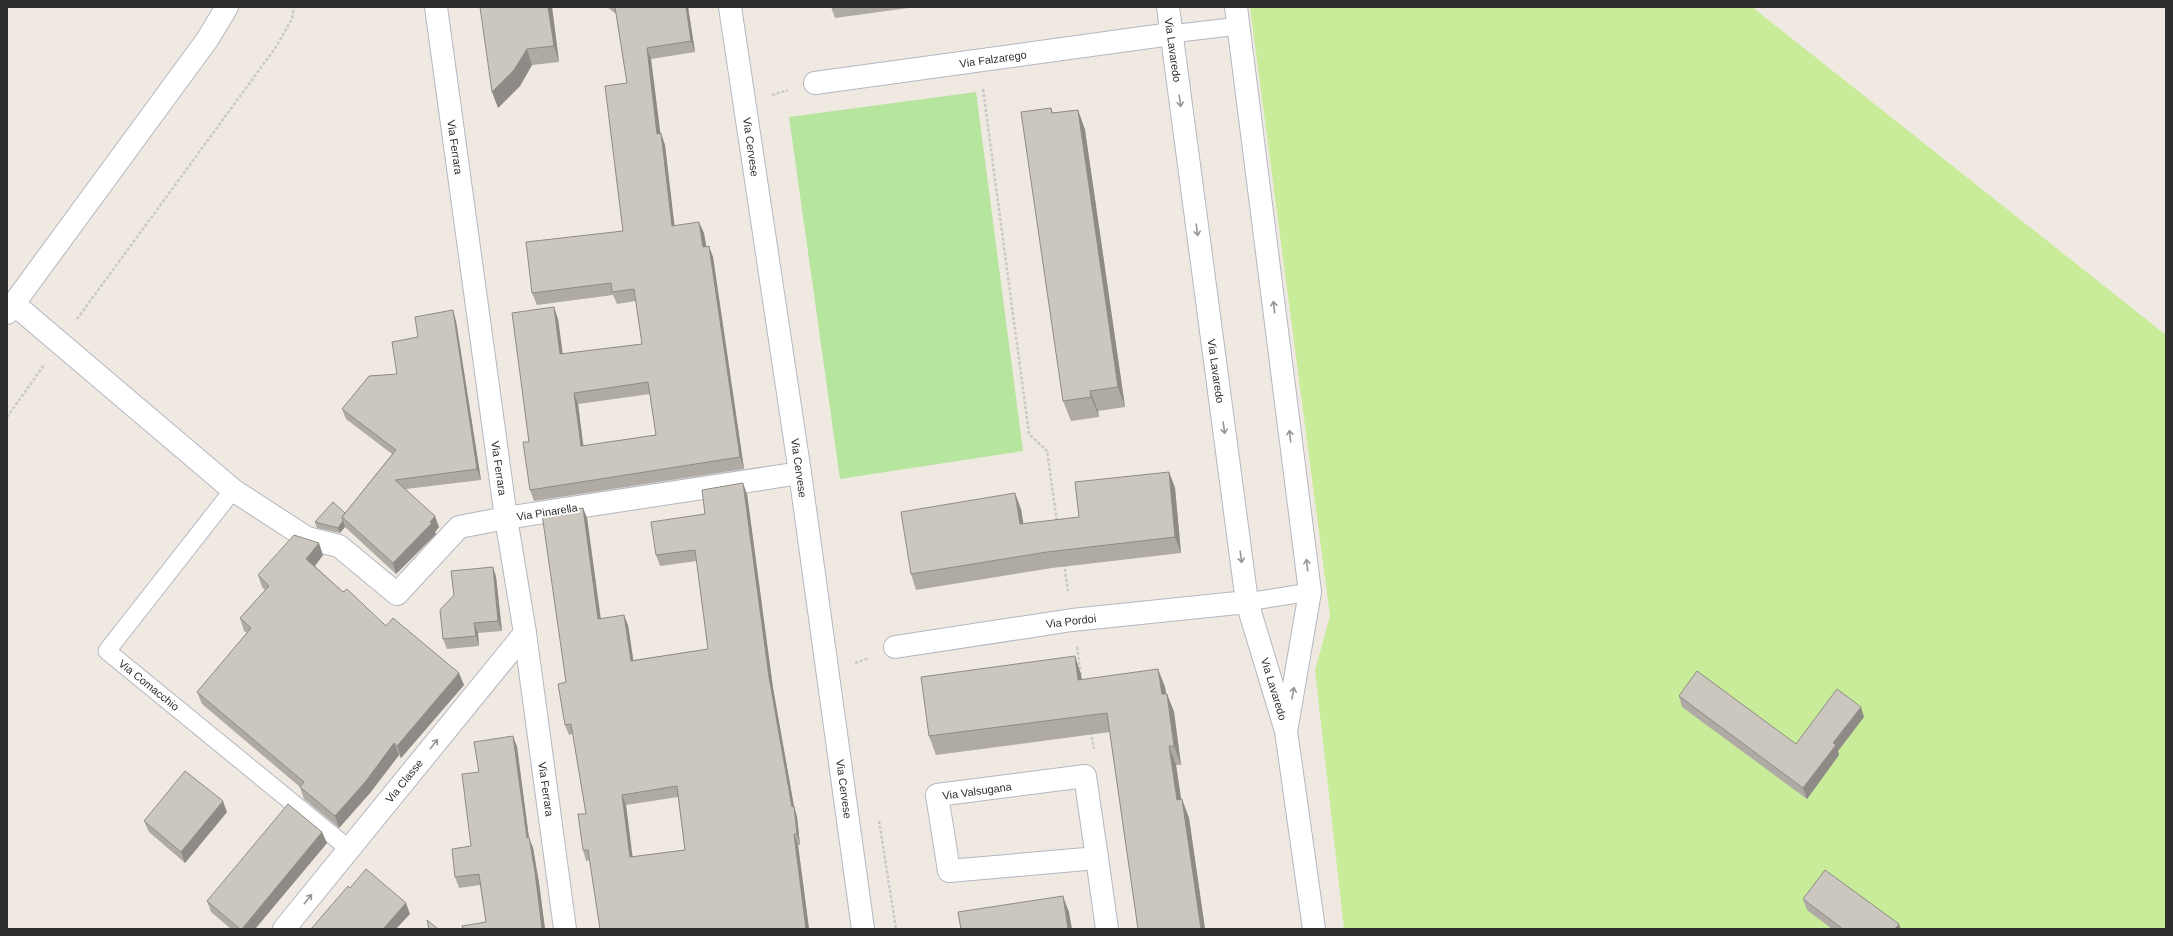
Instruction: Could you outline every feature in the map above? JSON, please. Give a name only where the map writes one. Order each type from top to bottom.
[{"type":"street","points":[[227,7],[207,40],[10,309],[60,343],[233,490]]},
{"type":"street","name":"Via Ferrara","points":[[436,7],[506,518],[525,633],[565,929]]},
{"type":"street","name":"Via Cervese","points":[[730,7],[800,473],[863,929]]},
{"type":"street","name":"Via Lavaredo","points":[[1168,7],[1247,602],[1286,731],[1314,929]]},
{"type":"street","name":"Via Lavaredo","points":[[1237,16],[1310,592],[1286,731]]},
{"type":"street","name":"Via Falzarego","points":[[815,83],[1171,34]]},
{"type":"street","name":"Via Pinarella","points":[[233,490],[307,538],[339,546],[397,594],[459,527],[506,518],[800,473]]},
{"type":"street","name":"Via Pordoi","points":[[895,647],[1072,620],[1247,602]]},
{"type":"street","name":"Via Classe","points":[[284,929],[348,848],[525,633]]},
{"type":"street","points":[[1085,776],[1107,929]]},
{"type":"street","name":"Via Valsugana","points":[[1085,776],[937,795],[950,871],[1097,858]]},
{"type":"lane","points":[[1171,34],[1237,16]]},
{"type":"lane","name":"Via Comacchio","points":[[233,490],[107,651],[348,848]]},
{"type":"lane","points":[[1247,602],[1310,592]]},
{"type":"path","points":[[7,417],[276,48],[292,19],[294,7]]},
{"type":"path","points":[[979,60],[1029,434],[1047,451],[1058,528]]},
{"type":"path","points":[[1063,559],[1083,682]]},
{"type":"path","points":[[1085,776],[1096,760],[1090,729]]},
{"type":"green space","points":[[1250,7],[1752,7],[2166,335],[2166,929],[1344,929],[1315,670],[1330,616]]},
{"type":"green space","points":[[976,92],[1023,451],[840,479],[789,117]]},
{"type":"building","points":[[480,7],[548,7],[554,46],[527,49],[514,70],[492,92]]},
{"type":"building","points":[[615,7],[686,7],[691,41],[647,48],[657,134],[661,133],[672,226],[699,222],[703,247],[709,246],[740,457],[530,490],[523,442],[529,442],[512,313],[554,307],[560,354],[642,344],[634,289],[612,292],[611,283],[532,293],[526,242],[623,231],[605,86],[627,83]],"holes":[[[648,382],[656,435],[581,446],[574,393]]]},
{"type":"building","points":[[1051,108],[1052,113],[1078,110],[1118,387],[1090,391],[1091,397],[1063,401],[1021,112]]},
{"type":"building","points":[[453,310],[477,469],[395,480],[435,516],[430,522],[432,523],[393,563],[342,517],[396,450],[342,409],[369,376],[397,374],[392,342],[418,337],[415,317]]},
{"type":"building","points":[[1169,472],[1175,537],[1047,552],[911,574],[901,512],[1015,493],[1020,524],[1079,517],[1075,482]]},
{"type":"building","points":[[743,483],[769,677],[792,807],[794,806],[797,834],[794,834],[806,929],[600,929],[588,850],[583,850],[578,814],[586,814],[571,724],[565,725],[558,684],[566,682],[542,514],[583,508],[598,619],[624,615],[631,661],[708,649],[695,550],[656,555],[651,522],[705,514],[702,490]],"holes":[[[677,786],[685,850],[630,857],[622,795]]]},
{"type":"building","points":[[333,502],[345,513],[342,517],[343,521],[338,528],[315,522]]},
{"type":"building","points":[[294,535],[319,543],[306,559],[343,592],[347,589],[386,626],[393,618],[459,673],[397,746],[394,743],[366,781],[335,816],[300,787],[304,782],[197,692],[251,628],[240,618],[269,586],[258,575]]},
{"type":"building","points":[[493,567],[498,621],[474,623],[476,636],[443,639],[440,610],[454,595],[451,571]]},
{"type":"building","points":[[1075,656],[1078,680],[1158,669],[1162,694],[1167,694],[1174,746],[1169,746],[1177,800],[1182,799],[1201,929],[1138,929],[1107,713],[929,736],[921,677]]},
{"type":"building","points":[[1697,671],[1796,744],[1837,689],[1861,707],[1833,743],[1836,745],[1803,788],[1679,696]]},
{"type":"building","points":[[513,736],[527,838],[529,837],[535,872],[542,929],[463,929],[462,926],[486,922],[479,874],[455,877],[452,849],[471,846],[462,774],[479,772],[474,742]]},
{"type":"building","points":[[185,771],[223,801],[181,852],[144,821]]},
{"type":"building","points":[[288,804],[322,832],[242,929],[240,929],[207,901]]},
{"type":"building","points":[[366,869],[406,903],[383,929],[311,929],[348,886],[350,888]]},
{"type":"building","points":[[1825,870],[1899,924],[1895,929],[1843,929],[1803,899]]},
{"type":"building","points":[[1063,896],[1068,929],[961,929],[958,912]]},
{"type":"building","points":[[427,920],[438,929],[429,929]]}]
